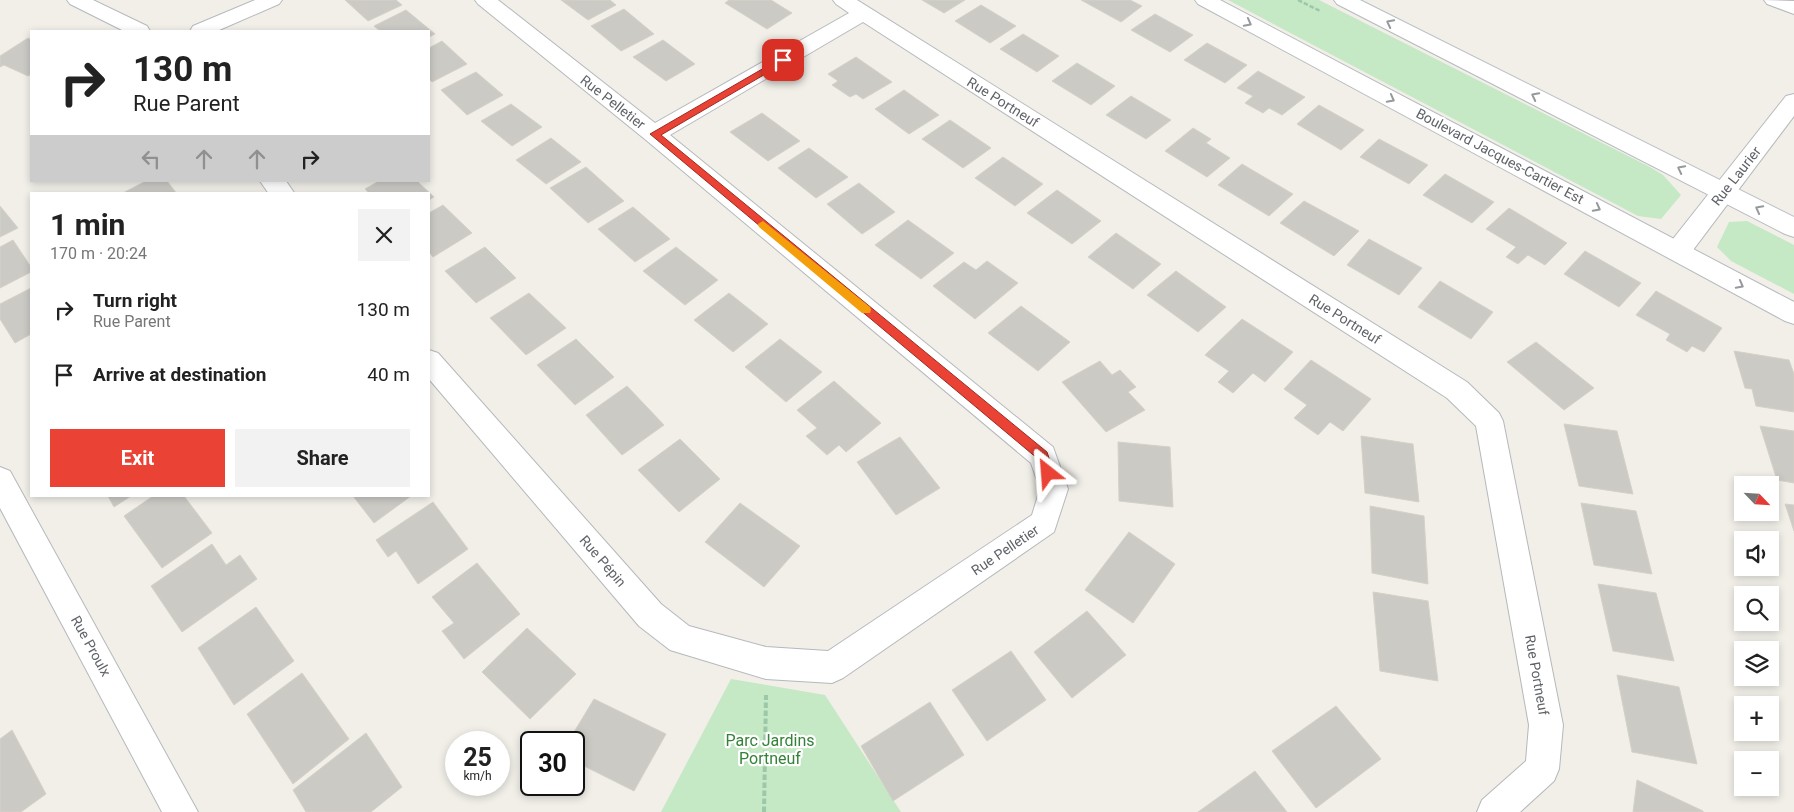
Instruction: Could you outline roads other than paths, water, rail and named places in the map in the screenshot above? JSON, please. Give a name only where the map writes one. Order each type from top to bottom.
[{"type":"street","points":[[77,0],[138,30]]},
{"type":"street","points":[[202,30],[272,0]]},
{"type":"street","name":"Rue Pelletier","points":[[485,0],[654,134],[1042,456],[1054,489],[1044,523],[832,667]]},
{"type":"street","name":"Boulevard Jacques-Cartier Est","points":[[1205,0],[1794,314]]},
{"type":"street","points":[[1344,0],[1794,228]]},
{"type":"street","points":[[1774,0],[1794,8]]},
{"type":"street","points":[[654,134],[853,6]]},
{"type":"street","name":"Rue Portneuf","points":[[853,6],[1458,390],[1489,421],[1546,725],[1542,769],[1494,812]]},
{"type":"street","name":"Rue Laurier","points":[[1678,251],[1794,101]]},
{"type":"street","points":[[273,182],[280,192]]},
{"type":"street","name":"Rue Pépin","points":[[430,362],[650,615],[681,639],[766,663],[832,667]]},
{"type":"street","name":"Rue Proulx","points":[[0,480],[181,812]]},
{"type":"park label","name":"Parc Jardins Portneuf","points":[[770,749]]}]
